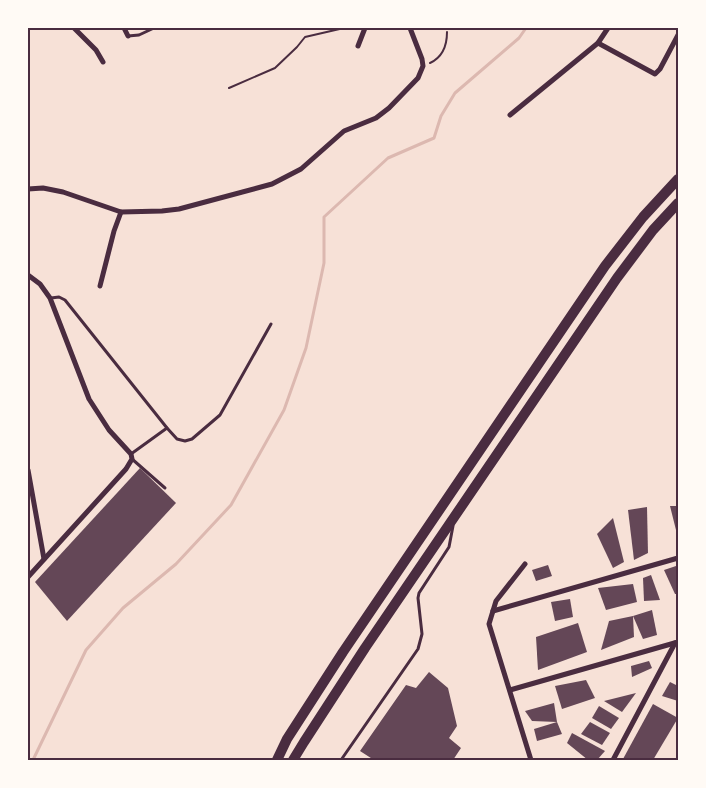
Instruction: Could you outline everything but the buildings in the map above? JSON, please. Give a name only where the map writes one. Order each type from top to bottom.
[{"type":"highway","points":[[276,760],[287,739],[343,652],[604,266],[642,217],[678,178]]},
{"type":"highway","points":[[294,760],[365,648],[617,278],[653,230],[678,203]]},
{"type":"street","points":[[74,28],[96,50],[103,62]]},
{"type":"street","points":[[124,28],[128,36]]},
{"type":"street","points":[[358,46],[366,28]]},
{"type":"street","points":[[28,189],[43,188],[63,192],[121,212],[179,209],[272,184],[301,170],[344,131],[376,118],[389,108],[418,78],[423,66],[422,59],[410,28]]},
{"type":"street","points":[[510,115],[598,43],[608,28]]},
{"type":"street","points":[[598,43],[655,74],[660,69],[678,35]]},
{"type":"street","points":[[100,286],[121,212]]},
{"type":"street","points":[[28,275],[40,284],[50,298],[89,399],[109,430],[132,457],[126,469],[28,577]]},
{"type":"street","points":[[28,470],[44,559]]},
{"type":"street","points":[[493,611],[678,558]]},
{"type":"street","points":[[525,564],[496,601],[489,624],[531,760]]},
{"type":"street","points":[[510,690],[677,642]]},
{"type":"street","points":[[613,760],[677,642]]},
{"type":"lane","points":[[128,36],[139,36],[154,28]]},
{"type":"lane","points":[[50,298],[59,297],[65,300],[167,428],[177,439],[185,441],[192,440],[220,415],[270,324]]},
{"type":"lane","points":[[165,488],[132,457],[167,428]]},
{"type":"lane","points":[[341,760],[418,649],[422,634],[418,598],[449,547],[453,531],[452,520]]},
{"type":"path","points":[[230,88],[275,68],[305,37],[344,28]]},
{"type":"path","points":[[423,66],[436,61],[443,54],[447,32]]},
{"type":"waterway","points":[[33,760],[86,650],[123,608],[176,564],[231,505],[284,410],[306,348],[324,263],[324,217],[388,158],[434,138],[441,116],[455,93],[519,38],[526,28]]}]
